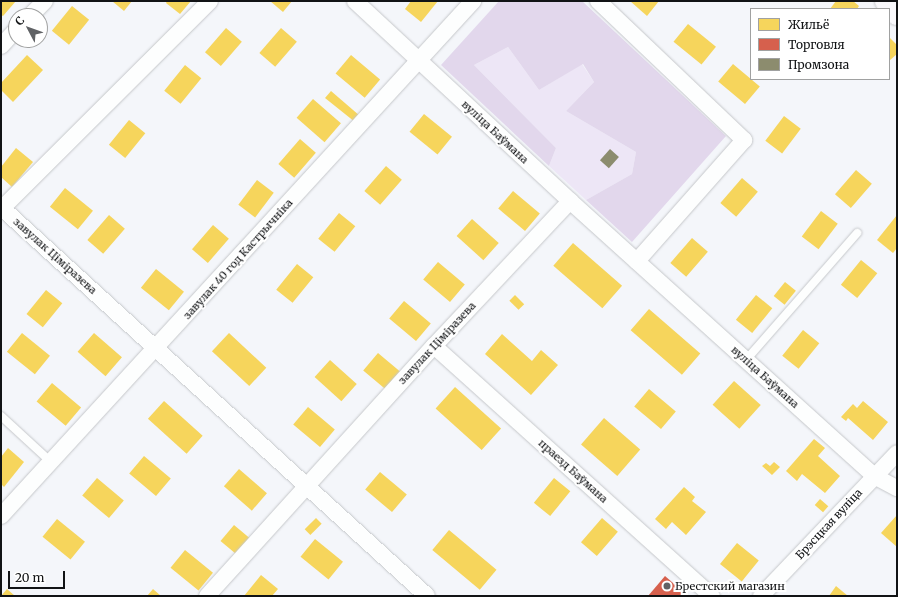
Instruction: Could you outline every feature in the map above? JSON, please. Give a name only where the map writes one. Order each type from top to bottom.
[{"type":"street","name":"завулак Ціміразева","points":[[210,1],[2,208],[427,596]]},
{"type":"street","name":"вуліца Баўмана","points":[[355,1],[570,202],[874,476],[897,488]]},
{"type":"street","name":"завулак 40 год Кастрычніка","points":[[1,516],[156,349],[473,1]]},
{"type":"street","points":[[598,1],[744,140],[637,262]]},
{"type":"street","points":[[886,1],[897,14]]},
{"type":"street","points":[[1,46],[8,39]]},
{"type":"street","name":"завулак Ціміразева","points":[[207,596],[434,346],[570,202]]},
{"type":"street","name":"праезд Баўмана","points":[[434,346],[712,596]]},
{"type":"street","name":"Брэсцкая вуліца","points":[[761,596],[897,453]]},
{"type":"lane","points":[[746,360],[857,233]]},
{"type":"lane","points":[[1,416],[52,462]]},
{"type":"shaded area","points":[[499,1],[582,1],[726,136],[632,242],[586,200],[632,174],[636,152],[566,111],[594,82],[583,64],[539,90],[508,47],[474,65],[556,148],[549,166],[441,65]]},
{"type":"shaded area","points":[[508,47],[539,90],[582,64],[594,82],[566,111],[636,152],[632,174],[586,200],[549,166],[556,148],[474,65]]},
{"type":"building: Жильё","points":[[1,1],[16,1],[10,8],[8,8],[3,16],[1,15]]},
{"type":"building: Жильё","points":[[112,1],[132,1],[124,11]]},
{"type":"building: Жильё","points":[[167,1],[191,1],[180,14],[166,3]]},
{"type":"building: Жильё","points":[[270,1],[292,1],[283,12]]},
{"type":"building: Жильё","points":[[411,1],[438,1],[421,22],[405,9]]},
{"type":"building: Жильё","points":[[630,1],[659,1],[647,16]]},
{"type":"building: Жильё","points":[[836,1],[853,1],[859,6],[858,8],[831,8]]},
{"type":"building: Жильё","points":[[72,6],[89,20],[69,45],[52,31]]},
{"type":"building: Жильё","points":[[688,24],[716,47],[702,65],[674,42]]},
{"type":"building: Жильё","points":[[226,28],[242,42],[221,66],[205,52]]},
{"type":"building: Жильё","points":[[281,28],[297,42],[275,67],[259,53]]},
{"type":"building: Жильё","points":[[890,38],[897,45],[897,54],[890,60]]},
{"type":"building: Жильё","points":[[27,55],[43,70],[13,102],[1,90],[1,83]]},
{"type":"building: Жильё","points":[[351,55],[380,79],[365,98],[336,73]]},
{"type":"building: Жильё","points":[[733,64],[750,78],[750,80],[760,86],[745,104],[718,82]]},
{"type":"building: Жильё","points":[[185,65],[201,78],[181,104],[164,91]]},
{"type":"building: Жильё","points":[[331,91],[360,116],[355,122],[325,98]]},
{"type":"building: Жильё","points":[[313,99],[341,123],[325,142],[297,118]]},
{"type":"building: Жильё","points":[[424,114],[452,137],[438,155],[410,132]]},
{"type":"building: Жильё","points":[[784,116],[801,129],[782,153],[765,141]]},
{"type":"building: Жильё","points":[[129,120],[145,133],[125,158],[109,145]]},
{"type":"building: Жильё","points":[[300,139],[316,153],[294,178],[278,164]]},
{"type":"building: Жильё","points":[[16,148],[33,162],[12,187],[1,177],[1,167]]},
{"type":"building: Жильё","points":[[386,166],[402,180],[380,205],[364,191]]},
{"type":"building: Жильё","points":[[856,170],[872,184],[851,208],[835,194]]},
{"type":"building: Жильё","points":[[742,178],[758,192],[736,217],[720,203]]},
{"type":"building: Жильё","points":[[257,180],[274,193],[255,217],[238,205]]},
{"type":"building: Жильё","points":[[65,188],[93,211],[78,229],[50,207]]},
{"type":"building: Жильё","points":[[513,191],[540,213],[525,231],[498,209]]},
{"type":"building: Жильё","points":[[821,211],[838,224],[819,249],[802,237]]},
{"type":"building: Жильё","points":[[339,213],[355,226],[335,252],[318,239]]},
{"type":"building: Жильё","points":[[109,215],[125,229],[103,254],[87,240]]},
{"type":"building: Жильё","points":[[897,215],[897,248],[893,253],[877,240]]},
{"type":"building: Жильё","points":[[472,219],[499,243],[483,260],[457,236]]},
{"type":"building: Жильё","points":[[213,225],[229,239],[208,263],[192,249]]},
{"type":"building: Жильё","points":[[692,238],[708,252],[686,277],[670,263]]},
{"type":"building: Жильё","points":[[573,243],[622,286],[602,308],[553,266]]},
{"type":"building: Жильё","points":[[861,260],[877,273],[857,298],[841,285]]},
{"type":"building: Жильё","points":[[438,262],[465,284],[450,302],[423,280]]},
{"type":"building: Жильё","points":[[297,264],[313,277],[293,303],[276,290]]},
{"type":"building: Жильё","points":[[156,269],[184,292],[169,310],[141,288]]},
{"type":"building: Жильё","points":[[785,282],[796,291],[785,305],[774,296]]},
{"type":"building: Жильё","points":[[46,290],[62,303],[43,327],[26,314]]},
{"type":"building: Жильё","points":[[515,295],[524,304],[519,310],[509,301]]},
{"type":"building: Жильё","points":[[756,295],[772,308],[752,333],[736,320]]},
{"type":"building: Жильё","points":[[404,301],[431,323],[416,341],[389,319]]},
{"type":"building: Жильё","points":[[649,309],[700,354],[682,375],[631,330]]},
{"type":"building: Жильё","points":[[803,330],[819,343],[799,369],[782,356]]},
{"type":"building: Жильё","points":[[22,333],[50,356],[35,374],[7,352]]},
{"type":"building: Жильё","points":[[94,333],[122,357],[106,376],[78,352]]},
{"type":"building: Жильё","points":[[229,333],[266,368],[249,386],[212,351]]},
{"type":"building: Жильё","points":[[502,334],[532,361],[541,350],[558,365],[531,395],[485,354]]},
{"type":"building: Жильё","points":[[378,353],[405,375],[390,393],[363,371]]},
{"type":"building: Жильё","points":[[330,360],[357,384],[341,401],[315,377]]},
{"type":"building: Жильё","points":[[734,381],[761,405],[739,429],[713,405]]},
{"type":"building: Жильё","points":[[52,383],[81,407],[66,426],[37,401]]},
{"type":"building: Жильё","points":[[455,387],[501,428],[482,450],[436,409]]},
{"type":"building: Жильё","points":[[649,389],[676,411],[661,429],[634,407]]},
{"type":"building: Жильё","points":[[164,401],[203,436],[187,454],[148,419]]},
{"type":"building: Жильё","points":[[863,401],[888,422],[873,440],[848,418],[846,421],[841,417],[853,404],[857,408]]},
{"type":"building: Жильё","points":[[308,407],[335,429],[320,447],[293,425]]},
{"type":"building: Жильё","points":[[604,418],[640,449],[617,476],[581,444]]},
{"type":"building: Жильё","points":[[814,439],[825,448],[818,456],[840,476],[825,493],[802,474],[797,481],[786,471]]},
{"type":"building: Жильё","points":[[8,448],[24,462],[4,487],[1,484],[1,457]]},
{"type":"building: Жильё","points":[[144,456],[171,478],[156,496],[129,474]]},
{"type":"building: Жильё","points":[[774,462],[780,467],[772,475],[762,466],[766,463],[770,466]]},
{"type":"building: Жильё","points":[[239,469],[267,493],[252,511],[224,486]]},
{"type":"building: Жильё","points":[[380,472],[407,494],[392,512],[365,490]]},
{"type":"building: Жильё","points":[[97,478],[124,500],[109,518],[82,496]]},
{"type":"building: Жильё","points":[[554,478],[570,491],[550,516],[534,503]]},
{"type":"building: Жильё","points":[[684,487],[695,497],[692,501],[706,512],[686,535],[672,522],[666,529],[655,519]]},
{"type":"building: Жильё","points":[[820,499],[828,506],[823,512],[815,505]]},
{"type":"building: Жильё","points":[[897,515],[897,547],[881,533]]},
{"type":"building: Жильё","points":[[316,518],[322,524],[310,535],[305,529]]},
{"type":"building: Жильё","points":[[602,518],[618,532],[597,556],[581,542]]},
{"type":"building: Жильё","points":[[57,519],[85,542],[71,560],[43,537]]},
{"type":"building: Жильё","points":[[234,525],[252,540],[238,556],[221,541]]},
{"type":"building: Жильё","points":[[449,530],[496,570],[480,590],[432,550]]},
{"type":"building: Жильё","points":[[315,539],[343,562],[329,580],[301,557]]},
{"type":"building: Жильё","points":[[737,543],[759,561],[742,582],[720,564]]},
{"type":"building: Жильё","points":[[185,550],[213,573],[199,591],[171,568]]},
{"type":"building: Жильё","points":[[261,575],[278,589],[272,596],[244,596]]},
{"type":"building: Жильё","points":[[836,586],[848,596],[829,596]]},
{"type":"building: Жильё","points":[[7,589],[15,596],[1,596]]},
{"type":"building: Жильё","points":[[153,589],[161,596],[147,596]]},
{"type":"building: Торговля","name":"Брестский магазин","points":[[665,576],[688,596],[648,596]]},
{"type":"building: Промзона","points":[[610,149],[619,157],[609,168],[600,160]]},
{"type":"place","name":"Брестский магазин","points":[[667,586]]}]
